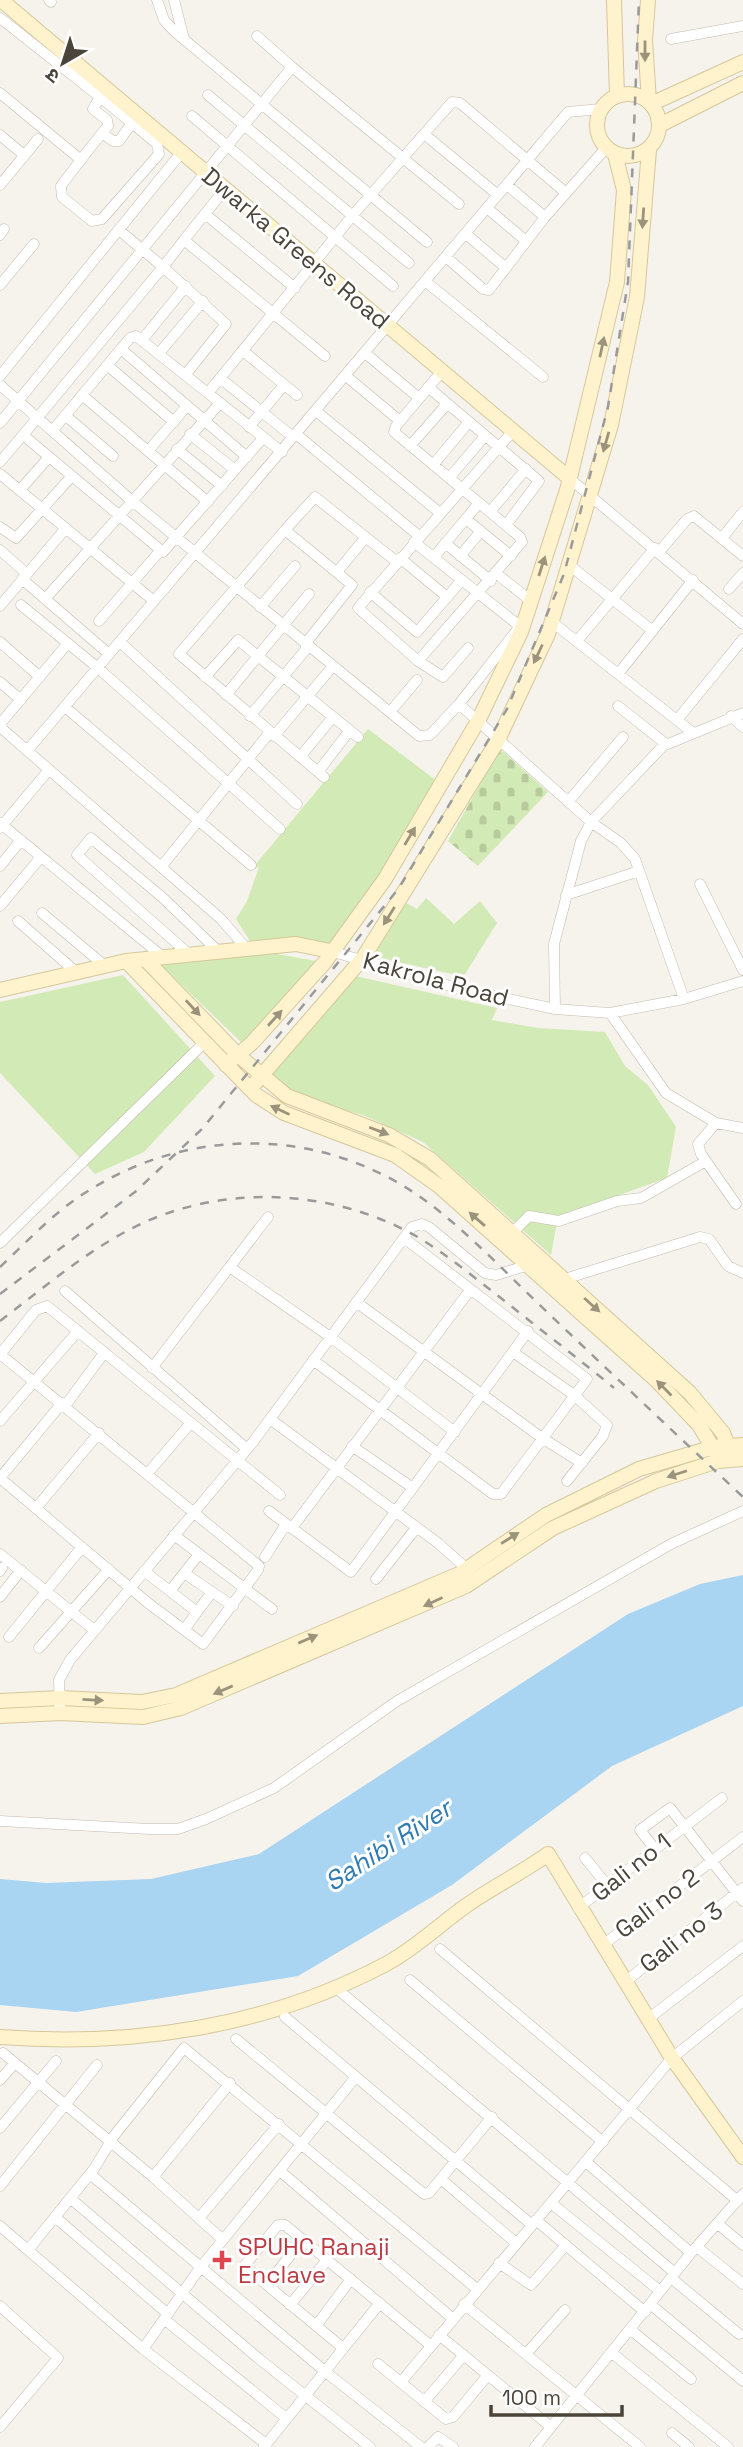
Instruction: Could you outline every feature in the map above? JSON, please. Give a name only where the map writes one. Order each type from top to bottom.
[{"type":"street","name":"Dwarka Greens Road","points":[[1,0],[121,108],[225,189],[743,624]]},
{"type":"street","points":[[158,0],[164,20],[184,39],[427,242]]},
{"type":"street","points":[[174,0],[184,39]]},
{"type":"street","points":[[614,0],[617,96]]},
{"type":"street","points":[[611,151],[632,157],[649,150],[655,143],[660,125],[650,102],[645,54],[648,0]]},
{"type":"street","points":[[0,18],[100,97],[121,108],[132,123],[157,144],[159,154],[97,222],[92,222],[62,197],[61,186],[108,123],[93,106],[100,97]]},
{"type":"street","points":[[671,39],[743,26]]},
{"type":"street","points":[[257,36],[292,68],[459,204]]},
{"type":"street","points":[[650,102],[743,62]]},
{"type":"street","points":[[0,423],[292,68]]},
{"type":"street","points":[[660,125],[743,83]]},
{"type":"street","points":[[0,93],[81,160]]},
{"type":"street","points":[[208,95],[409,263]]},
{"type":"street","points":[[27,751],[568,112],[601,109],[617,96],[639,96],[650,102]]},
{"type":"street","points":[[208,393],[353,215],[449,105],[456,101],[565,192]]},
{"type":"street","points":[[232,1060],[324,962],[385,879],[478,722],[521,627],[568,490],[617,282],[624,190],[611,151],[597,129],[601,109]]},
{"type":"street","points":[[192,116],[393,285]]},
{"type":"street","points":[[102,133],[113,141],[119,141],[132,123]]},
{"type":"street","points":[[424,134],[498,195]]},
{"type":"street","points":[[0,135],[24,155]]},
{"type":"street","points":[[0,185],[37,139]]},
{"type":"street","points":[[250,1089],[363,958],[499,738],[552,622],[611,425],[637,297],[649,150]]},
{"type":"street","points":[[446,257],[487,291],[565,192],[611,151]]},
{"type":"street","points":[[0,376],[181,153]]},
{"type":"street","points":[[508,185],[545,217]]},
{"type":"street","points":[[0,463],[225,189]]},
{"type":"street","points":[[488,208],[526,241]]},
{"type":"street","points":[[205,214],[295,288]]},
{"type":"street","points":[[119,230],[186,286],[226,324],[186,374]]},
{"type":"street","points":[[466,234],[506,268]]},
{"type":"street","points":[[184,240],[326,356]]},
{"type":"street","points":[[0,285],[34,244]]},
{"type":"street","points":[[425,281],[543,377]]},
{"type":"street","points":[[142,340],[186,286]]},
{"type":"street","points":[[160,352],[203,301]]},
{"type":"street","points":[[53,430],[133,336],[160,352],[282,452]]},
{"type":"street","points":[[121,349],[247,457]]},
{"type":"street","points":[[243,351],[297,396]]},
{"type":"street","points":[[365,353],[419,398]]},
{"type":"street","points":[[107,365],[174,422]]},
{"type":"street","points":[[418,661],[480,594],[522,540],[394,432],[400,421],[443,370]]},
{"type":"street","points":[[346,376],[400,421]]},
{"type":"street","points":[[220,378],[295,436],[417,539],[434,557],[521,627]]},
{"type":"street","points":[[0,385],[282,626],[419,736],[427,738],[521,627]]},
{"type":"street","points":[[249,427],[285,385]]},
{"type":"street","points":[[428,387],[538,479],[539,484],[506,525]]},
{"type":"street","points":[[82,396],[208,502]]},
{"type":"street","points":[[46,599],[220,403]]},
{"type":"street","points":[[410,446],[447,404]]},
{"type":"street","points":[[148,451],[187,406]]},
{"type":"street","points":[[316,411],[440,513]]},
{"type":"street","points":[[66,416],[113,456]]},
{"type":"street","points":[[433,465],[469,422]]},
{"type":"street","points":[[468,648],[443,677],[418,661],[359,610],[370,592],[513,431]]},
{"type":"street","points":[[190,434],[235,470]]},
{"type":"street","points":[[23,435],[160,551],[165,552],[263,438]]},
{"type":"street","points":[[449,478],[485,436]]},
{"type":"street","points":[[177,449],[222,486]]},
{"type":"street","points":[[20,490],[49,457]]},
{"type":"street","points":[[489,512],[526,469]]},
{"type":"street","points":[[0,474],[154,601]]},
{"type":"street","points":[[0,527],[16,538],[71,477]]},
{"type":"street","points":[[205,677],[236,640],[354,734],[321,774],[181,657],[180,651],[314,497],[447,597]]},
{"type":"street","points":[[434,557],[479,503]]},
{"type":"street","points":[[722,538],[743,512]]},
{"type":"street","points":[[577,641],[657,550],[691,517],[697,517],[743,556]]},
{"type":"street","points":[[466,519],[511,556]]},
{"type":"street","points":[[0,606],[66,528]]},
{"type":"street","points":[[250,716],[351,587],[337,572],[285,530]]},
{"type":"street","points":[[460,556],[481,531]]},
{"type":"street","points":[[337,572],[366,537]]},
{"type":"street","points":[[445,543],[460,556],[531,601]]},
{"type":"street","points":[[0,551],[46,599],[110,654]]},
{"type":"street","points":[[99,621],[160,551]]},
{"type":"street","points":[[569,565],[653,631]]},
{"type":"street","points":[[260,607],[295,566]]},
{"type":"street","points":[[729,590],[743,573]]},
{"type":"street","points":[[370,592],[417,632],[462,580]]},
{"type":"street","points":[[618,674],[693,580]]},
{"type":"street","points":[[226,695],[309,594]]},
{"type":"street","points":[[20,604],[98,668],[280,829]]},
{"type":"street","points":[[552,622],[692,732]]},
{"type":"street","points":[[677,720],[743,639]]},
{"type":"street","points":[[0,642],[40,677]]},
{"type":"street","points":[[120,642],[297,804]]},
{"type":"street","points":[[68,643],[21,700],[1,731],[221,919],[246,948]]},
{"type":"street","points":[[161,867],[247,759],[333,666]]},
{"type":"street","points":[[390,712],[417,680]]},
{"type":"street","points":[[0,682],[21,700]]},
{"type":"street","points":[[458,704],[591,822],[629,851],[639,871],[684,999]]},
{"type":"street","points":[[618,706],[666,744]]},
{"type":"street","points":[[65,707],[251,865]]},
{"type":"street","points":[[555,1009],[554,944],[581,841],[591,822],[666,744],[743,713]]},
{"type":"street","points":[[300,757],[333,716]]},
{"type":"street","points":[[731,716],[743,727]]},
{"type":"street","points":[[568,802],[622,737]]},
{"type":"street","points":[[48,771],[1,825],[163,957]]},
{"type":"street","points":[[190,955],[77,855],[90,838],[162,897],[218,951]]},
{"type":"street","points":[[0,866],[21,840]]},
{"type":"street","points":[[0,906],[41,857]]},
{"type":"street","points":[[566,895],[639,871]]},
{"type":"street","points":[[700,884],[743,970]]},
{"type":"street","points":[[43,913],[105,966]]},
{"type":"street","points":[[18,921],[76,972]]},
{"type":"street","name":"Kakrola Road","points":[[0,990],[126,961],[296,944],[363,958],[457,988],[555,1009],[611,1013],[684,999],[743,981]]},
{"type":"street","points":[[145,959],[232,1060],[250,1089],[284,1112],[380,1148],[412,1165],[508,1237],[529,1265],[563,1287]]},
{"type":"street","points":[[126,961],[205,1042],[262,1077],[287,1096],[389,1135],[418,1151],[563,1287],[690,1393],[716,1422],[730,1453]]},
{"type":"street","points":[[611,1013],[666,1093],[716,1123],[743,1128]]},
{"type":"street","points":[[0,1243],[205,1042]]},
{"type":"street","points":[[716,1123],[698,1144],[706,1161],[736,1204]]},
{"type":"street","points":[[508,1237],[529,1216],[552,1222],[617,1201],[641,1198],[706,1161]]},
{"type":"street","points":[[152,1368],[268,1217]]},
{"type":"street","points":[[60,1705],[59,1680],[63,1670],[247,1449],[415,1224],[422,1224],[479,1270],[490,1275],[529,1265]]},
{"type":"street","points":[[563,1287],[571,1277],[700,1237],[709,1239],[728,1266],[743,1273]]},
{"type":"street","points":[[313,1360],[499,1496],[587,1379],[404,1238]]},
{"type":"street","points":[[231,1268],[329,1336],[455,1432]]},
{"type":"street","points":[[265,1557],[336,1469],[470,1290]]},
{"type":"street","points":[[65,1291],[247,1449]]},
{"type":"street","points":[[356,1302],[542,1438],[582,1463]]},
{"type":"street","points":[[104,1353],[64,1404],[0,1478],[198,1641],[206,1643],[259,1566],[192,1512],[99,1433],[64,1404],[35,1380],[1,1353],[43,1305],[78,1331],[281,1495]]},
{"type":"street","points":[[0,1422],[78,1331]]},
{"type":"street","points":[[269,1511],[351,1572],[528,1332]]},
{"type":"street","points":[[513,1352],[574,1395],[607,1425],[603,1436],[567,1481]]},
{"type":"street","points":[[270,1419],[416,1528],[466,1569]]},
{"type":"street","points":[[147,1474],[190,1424]]},
{"type":"street","points":[[36,1508],[99,1433]]},
{"type":"street","points":[[352,1446],[413,1488]]},
{"type":"street","points":[[0,1702],[60,1705],[142,1702],[176,1695],[421,1592],[466,1569],[546,1515],[609,1482],[673,1457],[730,1453]]},
{"type":"street","points":[[0,1716],[60,1705],[143,1717],[181,1708],[427,1605],[466,1586],[553,1528],[656,1481],[730,1453]]},
{"type":"street","points":[[0,1821],[178,1829],[206,1819],[274,1788],[397,1701],[671,1544],[743,1511]]},
{"type":"street","points":[[376,1579],[416,1528]]},
{"type":"street","points":[[174,1535],[272,1609]]},
{"type":"street","points":[[9,1637],[82,1547]]},
{"type":"street","points":[[0,1554],[94,1630]]},
{"type":"street","points":[[170,1591],[199,1554]]},
{"type":"street","points":[[40,1648],[109,1569]]},
{"type":"street","points":[[0,1597],[21,1570]]},
{"type":"street","points":[[144,1571],[197,1612]]},
{"type":"street","points":[[184,1573],[233,1606]]},
{"type":"street","points":[[184,1630],[212,1592]]},
{"type":"street","name":"Gali no 1","points":[[578,1908],[722,1798]]},
{"type":"street","points":[[654,1848],[640,1830],[670,1808],[741,1894]]},
{"type":"street","name":"Gali no 2","points":[[603,1945],[743,1837]]},
{"type":"street","points":[[0,2037],[100,2041],[222,2024],[285,2007],[386,1964],[466,1906],[548,1854],[578,1908],[673,2058],[743,2157]]},
{"type":"street","name":"Gali no 1","points":[[586,1858],[607,1885]]},
{"type":"street","name":"Gali no 3","points":[[625,1982],[741,1894]]},
{"type":"street","points":[[648,2019],[743,1946]]},
{"type":"street","points":[[440,1949],[629,2110],[740,2197],[660,2291],[536,2447]]},
{"type":"street","points":[[410,1980],[603,2141]]},
{"type":"street","points":[[342,1993],[492,2117],[739,2334]]},
{"type":"street","points":[[401,2382],[673,2058],[743,2001]]},
{"type":"street","points":[[285,2017],[455,2162],[743,2381]]},
{"type":"street","points":[[236,2039],[424,2194],[429,2193],[492,2117]]},
{"type":"street","points":[[28,2250],[90,2174],[110,2141],[181,2049],[188,2050],[230,2083],[477,2289]]},
{"type":"street","points":[[3,2053],[153,2177],[223,2240]]},
{"type":"street","points":[[0,2127],[55,2061]]},
{"type":"street","points":[[0,2080],[15,2063]]},
{"type":"street","points":[[0,2186],[97,2065]]},
{"type":"street","points":[[143,2349],[200,2268],[355,2078]]},
{"type":"street","points":[[153,2177],[230,2083]]},
{"type":"street","points":[[199,2218],[279,2124]]},
{"type":"street","points":[[586,2162],[694,2250],[743,2284]]},
{"type":"street","points":[[280,2171],[452,2318]]},
{"type":"street","points":[[90,2174],[324,2371],[421,2447]]},
{"type":"street","points":[[441,2179],[516,2243]]},
{"type":"street","points":[[70,2198],[304,2396],[370,2447]]},
{"type":"street","points":[[551,2203],[660,2291]]},
{"type":"street","points":[[55,2217],[286,2418]]},
{"type":"street","points":[[718,2224],[743,2245]]},
{"type":"street","points":[[343,2348],[244,2266],[278,2225],[285,2225],[303,2239],[430,2346]]},
{"type":"street","points":[[0,2226],[143,2349],[265,2445],[380,2304]]},
{"type":"street","points":[[267,2285],[303,2239]]},
{"type":"street","points":[[499,2263],[531,2285],[566,2245]]},
{"type":"street","points":[[290,2305],[327,2260]]},
{"type":"street","points":[[316,2326],[351,2280]]},
{"type":"street","points":[[464,2304],[640,2447]]},
{"type":"street","points":[[0,2306],[58,2358],[0,2427]]},
{"type":"street","points":[[526,2354],[565,2310]]},
{"type":"street","points":[[631,2330],[691,2379]]},
{"type":"street","points":[[439,2335],[551,2427]]},
{"type":"street","points":[[612,2353],[728,2447]]},
{"type":"street","points":[[424,2402],[464,2355]]},
{"type":"street","points":[[379,2364],[443,2417],[451,2418]]},
{"type":"street","points":[[431,2443],[488,2375]]},
{"type":"street","points":[[672,2433],[689,2447]]},
{"type":"street","points":[[431,2443],[442,2439],[453,2447]]},
{"type":"green space","points":[[368,729],[437,781],[377,883],[329,946],[290,939],[250,941],[236,919],[247,901],[259,867],[250,871]]},
{"type":"green space","points":[[500,749],[548,792],[478,866],[448,841]]},
{"type":"green space","points":[[426,898],[454,924],[480,901],[497,923],[465,974],[461,976],[371,956],[406,903],[417,909]]},
{"type":"green space","points":[[261,951],[316,961],[244,1045],[159,963]]},
{"type":"green space","points":[[123,975],[215,1076],[144,1152],[95,1174],[0,1073],[0,1002]]},
{"type":"green space","points":[[355,976],[497,1008],[492,1020],[538,1028],[605,1032],[625,1066],[648,1085],[676,1127],[667,1178],[558,1217],[551,1255],[423,1142],[363,1115],[318,1103],[287,1089],[270,1074]]},
{"type":"water","name":"Sahibi River","points":[[743,1575],[743,1706],[612,1766],[452,1885],[298,1976],[76,2012],[0,2005],[0,1879],[46,1883],[151,1879],[259,1854],[628,1614],[700,1584]]},
{"type":"railway","points":[[0,1294],[135,1192],[202,1129],[399,888],[507,709],[564,574],[608,407],[628,282],[639,0]]},
{"type":"railway","points":[[0,1267],[42,1227],[88,1191],[128,1169],[170,1154],[214,1146],[258,1144],[302,1148],[345,1159],[387,1177],[426,1201],[457,1226],[743,1497]]},
{"type":"railway","points":[[0,1321],[88,1255],[145,1222],[212,1202],[247,1198],[317,1201],[351,1209],[416,1236],[462,1268],[614,1388]]},
{"type":"place","name":"SPUHC Ranaji Enclave","points":[[222,2260]]}]
